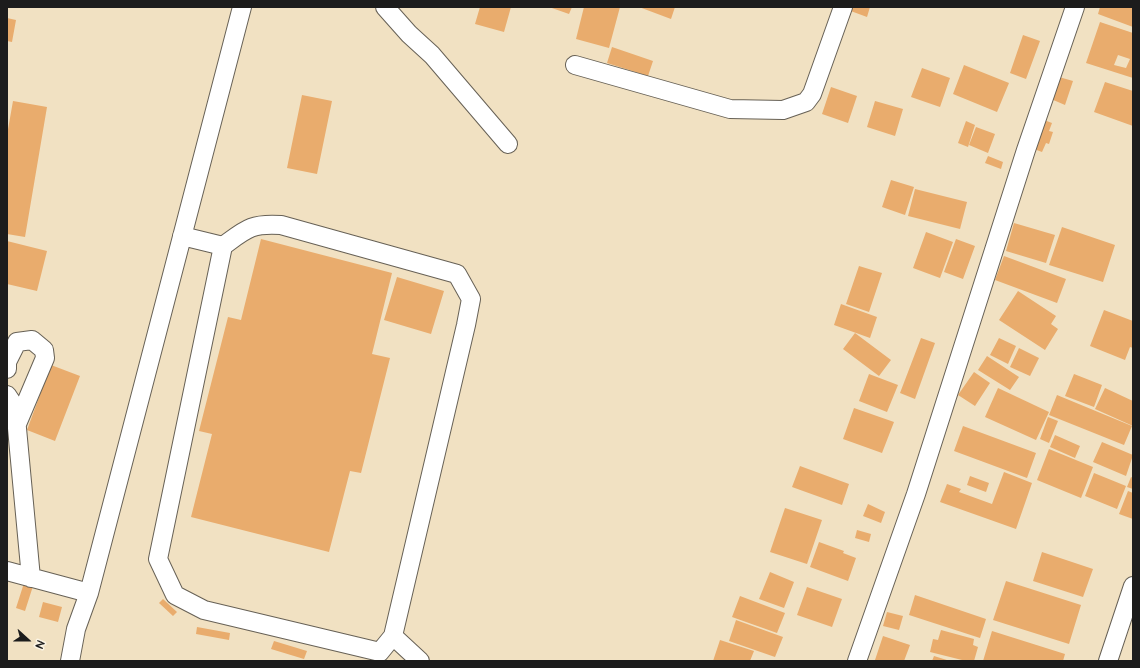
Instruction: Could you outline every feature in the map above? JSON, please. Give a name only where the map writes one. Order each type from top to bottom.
[{"type":"street","points":[[70,661],[76,629],[89,593],[242,7]]},
{"type":"street","points":[[385,7],[409,34],[432,55],[508,144]]},
{"type":"street","points":[[575,65],[730,109],[783,110],[806,102],[812,94],[843,7]]},
{"type":"street","points":[[857,661],[916,494],[1026,150],[1075,7]]},
{"type":"street","points":[[266,224],[281,225],[457,274],[471,299],[393,636],[380,652],[204,610],[175,595],[158,559],[223,246],[250,226],[266,224]]},
{"type":"street","points":[[182,236],[223,246]]},
{"type":"street","points":[[7,369],[7,362],[18,342],[32,340],[44,350],[45,358],[17,424]]},
{"type":"street","points":[[7,395],[15,407],[31,578]]},
{"type":"street","points":[[7,571],[89,593]]},
{"type":"street","points":[[1108,661],[1133,586]]},
{"type":"street","points":[[393,636],[420,661]]},
{"type":"building","points":[[480,7],[511,7],[504,32],[475,24]]},
{"type":"building","points":[[549,7],[572,7],[569,14]]},
{"type":"building","points":[[584,7],[620,7],[609,48],[576,39]]},
{"type":"building","points":[[639,7],[675,7],[671,19]]},
{"type":"building","points":[[849,7],[870,7],[867,17],[848,10]]},
{"type":"building","points":[[1100,7],[1133,7],[1133,27],[1098,14]]},
{"type":"building","points":[[7,18],[16,20],[12,42],[7,41]]},
{"type":"building","points":[[1100,22],[1133,33],[1133,78],[1086,63]],"holes":[[[1118,55],[1130,59],[1126,68],[1114,65]]]},
{"type":"building","points":[[1023,35],[1040,41],[1026,79],[1010,73]]},
{"type":"building","points":[[612,47],[653,61],[648,76],[607,63]]},
{"type":"building","points":[[964,65],[1009,83],[997,112],[953,94]]},
{"type":"building","points":[[922,68],[950,78],[940,107],[911,97]]},
{"type":"building","points":[[1059,77],[1073,81],[1065,105],[1051,99]]},
{"type":"building","points":[[1105,82],[1133,91],[1133,126],[1094,112]]},
{"type":"building","points":[[831,87],[857,96],[848,123],[822,114]]},
{"type":"building","points":[[302,95],[332,101],[317,174],[287,168]]},
{"type":"building","points":[[13,101],[47,107],[25,237],[7,234],[7,135]]},
{"type":"building","points":[[875,101],[903,109],[895,136],[867,127]]},
{"type":"building","points":[[1044,120],[1052,123],[1049,131],[1053,132],[1049,144],[1046,143],[1042,152],[1034,149]]},
{"type":"building","points":[[966,121],[975,125],[968,147],[958,143]]},
{"type":"building","points":[[976,127],[995,134],[988,153],[969,145]]},
{"type":"building","points":[[988,156],[1003,162],[1001,169],[985,163]]},
{"type":"building","points":[[891,180],[914,187],[905,215],[882,207]]},
{"type":"building","points":[[915,189],[967,202],[960,229],[908,216]]},
{"type":"building","points":[[1014,223],[1055,235],[1046,263],[1006,251]]},
{"type":"building","points":[[1062,227],[1115,245],[1103,282],[1049,265]]},
{"type":"building","points":[[926,232],[953,242],[940,278],[913,268]]},
{"type":"building","points":[[261,239],[392,273],[372,354],[390,358],[361,473],[350,471],[329,552],[191,517],[212,434],[199,431],[228,317],[241,320]]},
{"type":"building","points":[[956,239],[975,246],[963,279],[944,272]]},
{"type":"building","points":[[7,241],[47,251],[37,291],[7,284]]},
{"type":"building","points":[[1004,256],[1066,279],[1057,303],[995,280]]},
{"type":"building","points":[[859,266],[882,273],[869,312],[846,304]]},
{"type":"building","points":[[397,277],[444,291],[431,334],[384,320]]},
{"type":"building","points":[[1018,291],[1056,316],[1051,324],[1058,329],[1045,350],[999,320]]},
{"type":"building","points":[[841,304],[877,317],[870,338],[834,325]]},
{"type":"building","points":[[1104,310],[1133,321],[1133,348],[1130,347],[1125,360],[1090,346]]},
{"type":"building","points":[[855,333],[891,360],[879,376],[843,349]]},
{"type":"building","points":[[921,338],[935,343],[915,399],[900,393]]},
{"type":"building","points":[[999,338],[1016,346],[1008,364],[990,355]]},
{"type":"building","points":[[1019,348],[1039,358],[1030,376],[1010,367]]},
{"type":"building","points":[[987,356],[1019,377],[1010,390],[978,370]]},
{"type":"building","points":[[51,365],[80,376],[55,441],[27,430]]},
{"type":"building","points":[[974,372],[990,383],[975,406],[958,395]]},
{"type":"building","points":[[869,374],[898,385],[887,412],[859,401]]},
{"type":"building","points":[[1074,374],[1102,385],[1094,407],[1065,396]]},
{"type":"building","points":[[998,388],[1049,412],[1036,440],[985,417]]},
{"type":"building","points":[[1105,388],[1133,401],[1133,426],[1095,409]]},
{"type":"building","points":[[1057,395],[1132,426],[1124,445],[1049,415]]},
{"type":"building","points":[[854,408],[894,422],[882,453],[843,439]]},
{"type":"building","points":[[1048,417],[1058,421],[1049,443],[1040,439]]},
{"type":"building","points":[[963,426],[1036,453],[1027,478],[954,451]]},
{"type":"building","points":[[1055,435],[1080,446],[1075,458],[1050,447]]},
{"type":"building","points":[[1102,442],[1133,455],[1126,476],[1093,462]]},
{"type":"building","points":[[1049,449],[1093,467],[1081,498],[1037,480]]},
{"type":"building","points":[[800,466],[849,484],[842,505],[792,487]]},
{"type":"building","points":[[1004,472],[1032,483],[1016,529],[940,502],[947,484],[961,489],[959,492],[992,504]]},
{"type":"building","points":[[1094,473],[1126,486],[1117,509],[1085,496]]},
{"type":"building","points":[[970,476],[989,483],[986,492],[967,485]]},
{"type":"building","points":[[1131,477],[1133,478],[1133,489],[1127,487]]},
{"type":"building","points":[[1128,491],[1133,493],[1133,519],[1119,514]]},
{"type":"building","points":[[868,504],[885,512],[881,523],[863,516]]},
{"type":"building","points":[[785,508],[822,520],[807,564],[770,552]]},
{"type":"building","points":[[857,530],[871,534],[869,542],[855,538]]},
{"type":"building","points":[[819,542],[844,551],[843,553],[856,558],[848,581],[810,567]]},
{"type":"building","points":[[1042,552],[1093,569],[1083,597],[1033,581]]},
{"type":"building","points":[[770,572],[794,582],[784,608],[759,599]]},
{"type":"building","points":[[1006,581],[1081,605],[1069,644],[993,620]]},
{"type":"building","points":[[24,583],[33,586],[25,611],[16,608]]},
{"type":"building","points":[[807,587],[842,599],[832,627],[797,615]]},
{"type":"building","points":[[915,595],[986,619],[980,638],[909,615]]},
{"type":"building","points":[[740,596],[785,613],[777,633],[732,617]]},
{"type":"building","points":[[163,599],[177,612],[173,616],[159,603]]},
{"type":"building","points":[[43,602],[62,607],[58,622],[39,617]]},
{"type":"building","points":[[887,612],[903,616],[899,630],[883,626]]},
{"type":"building","points":[[736,620],[783,637],[775,657],[729,641]]},
{"type":"building","points":[[197,627],[230,633],[229,640],[196,634]]},
{"type":"building","points":[[941,630],[974,639],[973,645],[978,647],[974,661],[966,661],[930,652],[933,639],[938,640]]},
{"type":"building","points":[[992,631],[1065,654],[1063,661],[983,661]]},
{"type":"building","points":[[883,636],[910,645],[904,661],[875,660]]},
{"type":"building","points":[[720,640],[754,651],[750,661],[713,661]]},
{"type":"building","points":[[274,641],[307,651],[304,659],[271,649]]},
{"type":"building","points":[[934,656],[950,661],[932,661]]}]
